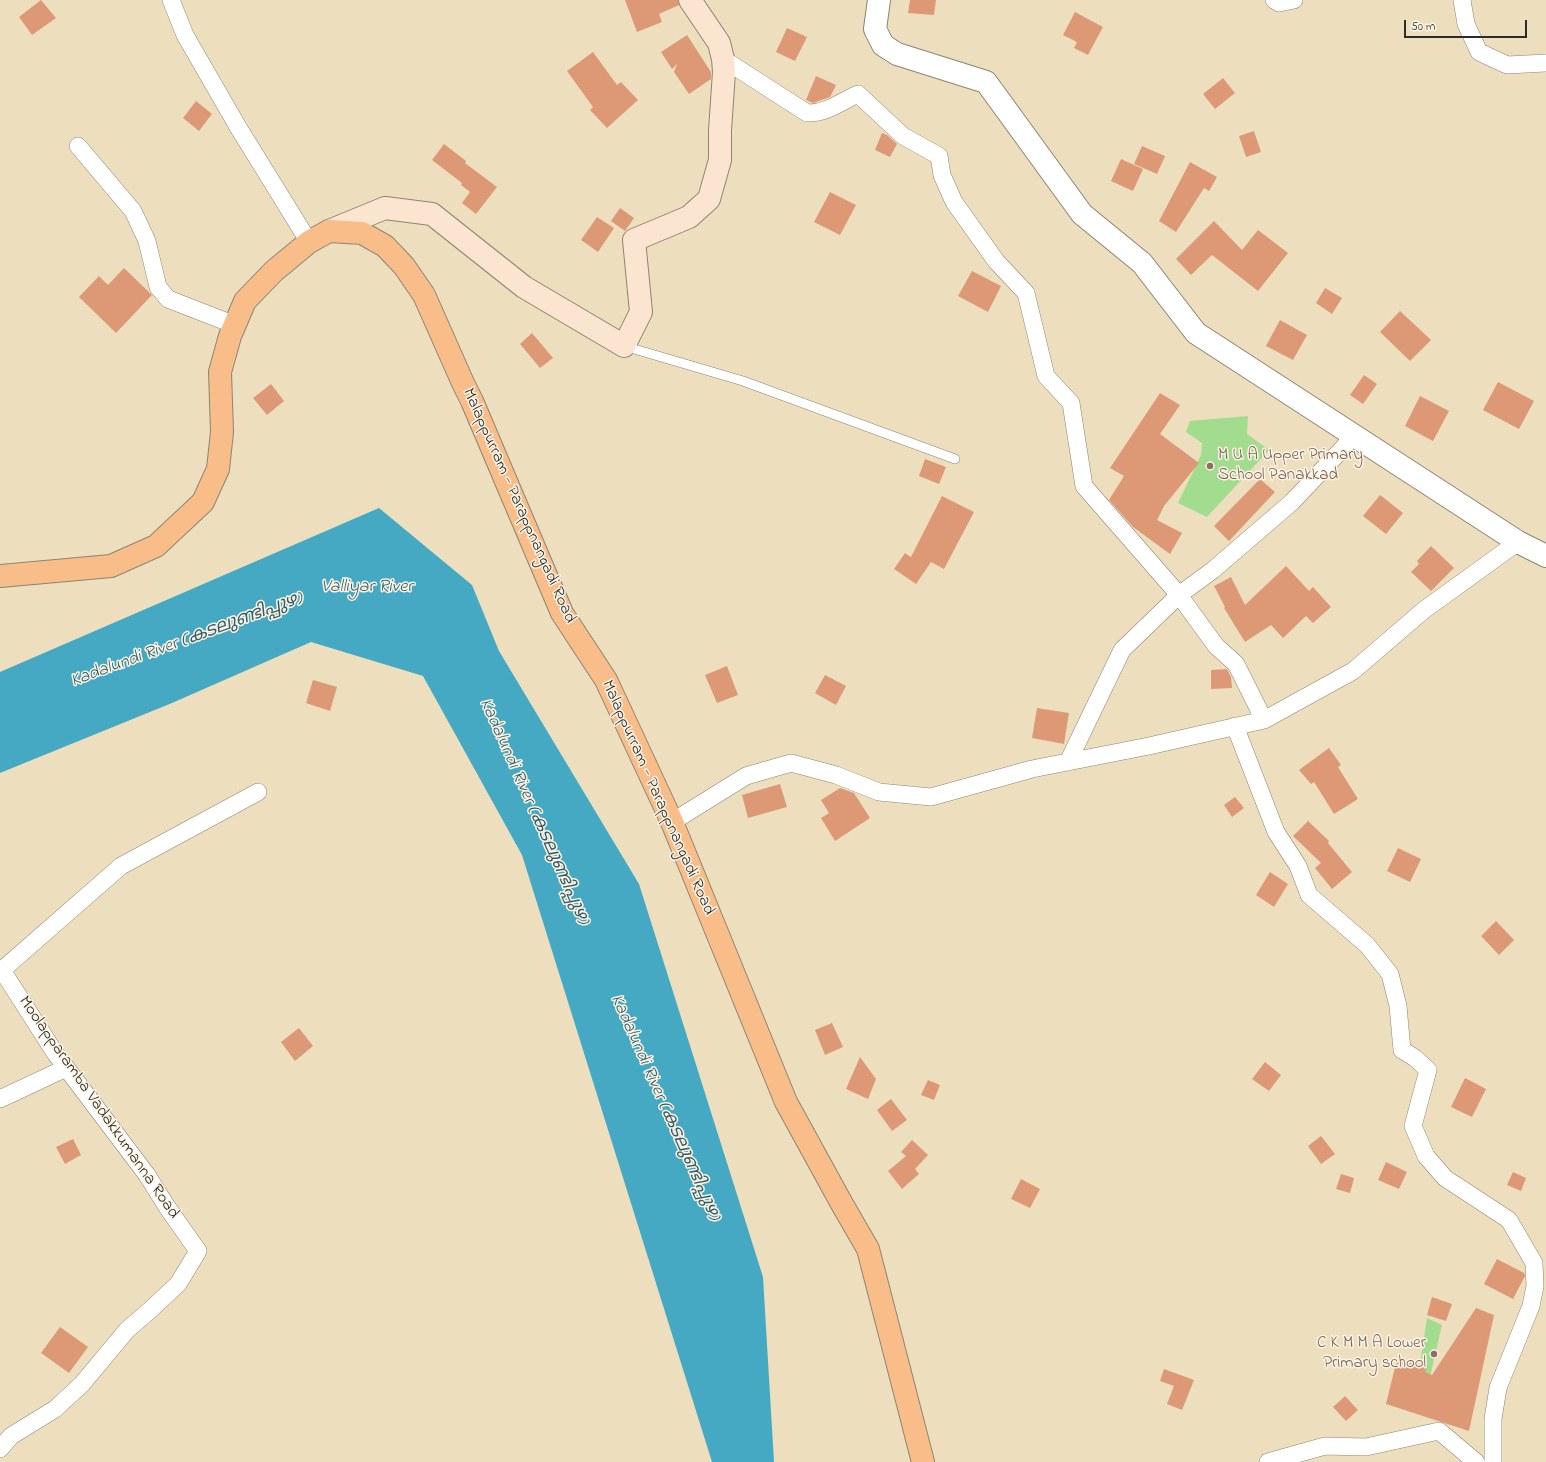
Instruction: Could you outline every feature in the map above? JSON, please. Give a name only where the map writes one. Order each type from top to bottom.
[{"type":"main road","points":[[0,576],[111,566],[156,546],[203,502],[218,469],[222,432],[220,372],[230,336],[245,301],[274,271],[309,242],[329,231],[386,208],[432,214],[524,286],[624,346],[641,312],[634,240],[689,217],[709,199],[720,160],[720,130],[724,72],[723,59],[719,44],[690,0]]},
{"type":"main road","name":"Malappurram - Parappnangadi Road","points":[[329,231],[362,232],[385,246],[404,266],[424,295],[472,400],[562,613],[606,680],[672,822],[786,1102],[868,1249],[923,1462]]},
{"type":"street","points":[[171,0],[184,35],[238,127],[309,242]]},
{"type":"street","points":[[878,0],[875,29],[883,45],[897,54],[986,82],[1082,214],[1142,263],[1196,333],[1518,542],[1546,556]]},
{"type":"street","points":[[1274,0],[1279,3],[1294,0]]},
{"type":"street","points":[[1462,0],[1466,24],[1479,52],[1507,65],[1546,64]]},
{"type":"street","points":[[723,59],[807,113],[823,112],[858,94],[903,136],[939,156],[942,175],[954,202],[996,261],[1026,294],[1046,376],[1071,404],[1084,486],[1180,595],[1216,646],[1236,664],[1264,720]]},
{"type":"street","points":[[78,146],[133,211],[147,241],[158,287],[168,299],[235,325]]},
{"type":"street","points":[[1068,762],[1122,650],[1180,595],[1212,570],[1292,502],[1344,447],[1353,435]]},
{"type":"street","points":[[672,822],[746,776],[791,762],[836,775],[879,792],[931,797],[1032,769],[1149,746],[1264,720],[1353,671],[1424,610],[1518,542]]},
{"type":"street","points":[[1235,726],[1276,832],[1298,866],[1309,895],[1367,945],[1390,974],[1398,1006],[1402,1050],[1415,1058],[1428,1070],[1413,1126],[1426,1156],[1444,1178],[1510,1220],[1534,1263],[1535,1286],[1531,1306],[1498,1388],[1493,1420],[1493,1462]]},
{"type":"street","name":"Moolapparamba Vadakkumanna Road","points":[[0,1449],[11,1436],[55,1409],[82,1384],[127,1330],[150,1311],[178,1284],[198,1251],[167,1207],[147,1175],[66,1068],[2,970],[121,866],[258,792]]},
{"type":"street","points":[[0,1099],[66,1068]]},
{"type":"street","points":[[1268,1462],[1325,1446],[1366,1447],[1439,1431],[1476,1462]]},
{"type":"lane","points":[[624,346],[743,381],[955,459]]},
{"type":"green space","points":[[1248,416],[1247,434],[1269,450],[1207,517],[1178,503],[1201,455],[1202,443],[1186,432],[1190,421]]},
{"type":"green space","points":[[1427,1318],[1442,1325],[1426,1394],[1416,1391]]},
{"type":"water","name":"Valliyar River","points":[[379,508],[472,585],[499,651],[639,884],[763,1277],[774,1462],[712,1462],[522,855],[423,676],[311,642],[172,703],[0,773],[0,672]]},
{"type":"building","points":[[41,0],[56,18],[32,35],[19,17]]},
{"type":"building","points":[[625,0],[678,0],[679,5],[659,14],[662,22],[637,32]]},
{"type":"building","points":[[910,0],[936,0],[934,15],[908,13]]},
{"type":"building","points":[[1075,12],[1103,27],[1088,55],[1074,48],[1077,42],[1063,35]]},
{"type":"building","points":[[787,28],[807,37],[795,61],[776,52]]},
{"type":"building","points":[[687,35],[711,72],[711,79],[689,94],[674,72],[677,64],[672,69],[661,52]]},
{"type":"building","points":[[593,52],[617,85],[621,82],[638,100],[607,128],[590,110],[593,107],[567,71]]},
{"type":"building","points":[[816,76],[836,85],[830,97],[813,103],[806,100]]},
{"type":"building","points":[[1223,78],[1235,93],[1215,109],[1203,94]]},
{"type":"building","points":[[196,101],[212,114],[199,131],[183,118]]},
{"type":"building","points":[[1254,131],[1261,152],[1246,157],[1239,136]]},
{"type":"building","points":[[882,133],[887,135],[897,144],[890,157],[875,150]]},
{"type":"building","points":[[444,144],[466,161],[465,163],[497,187],[476,214],[462,203],[470,192],[461,185],[462,183],[432,160]]},
{"type":"building","points":[[1142,146],[1165,156],[1157,174],[1134,164]]},
{"type":"building","points":[[1121,159],[1143,169],[1133,191],[1111,181]]},
{"type":"building","points":[[1190,162],[1217,177],[1209,191],[1204,188],[1176,232],[1159,221]]},
{"type":"building","points":[[830,192],[856,205],[840,235],[814,222]]},
{"type":"building","points":[[620,208],[634,218],[625,231],[611,221]]},
{"type":"building","points":[[597,217],[614,228],[598,252],[581,240]]},
{"type":"building","points":[[1214,221],[1242,250],[1258,230],[1288,253],[1258,291],[1212,255],[1191,275],[1176,259]]},
{"type":"building","points":[[124,268],[152,295],[116,333],[79,297],[99,276],[108,285]]},
{"type":"building","points":[[972,271],[1001,286],[988,312],[958,296]]},
{"type":"building","points":[[1325,288],[1342,298],[1332,314],[1316,303]]},
{"type":"building","points":[[1400,311],[1431,340],[1410,361],[1380,332]]},
{"type":"building","points":[[1280,320],[1307,335],[1293,360],[1266,346]]},
{"type":"building","points":[[532,333],[553,358],[540,368],[520,344]]},
{"type":"building","points":[[1364,375],[1377,384],[1363,404],[1350,395]]},
{"type":"building","points":[[1498,382],[1534,401],[1519,429],[1483,410]]},
{"type":"building","points":[[271,384],[284,401],[267,415],[253,398]]},
{"type":"building","points":[[1160,393],[1180,405],[1160,434],[1199,463],[1164,506],[1157,520],[1182,533],[1170,554],[1133,527],[1109,500],[1124,476],[1110,468]]},
{"type":"building","points":[[1420,396],[1449,411],[1433,441],[1405,426]]},
{"type":"building","points":[[925,459],[946,467],[939,484],[919,476]]},
{"type":"building","points":[[1260,479],[1275,492],[1229,541],[1214,526]]},
{"type":"building","points":[[1380,495],[1403,513],[1386,534],[1363,516]]},
{"type":"building","points":[[942,496],[974,512],[944,569],[931,562],[916,584],[894,569],[905,553],[911,557]]},
{"type":"building","points":[[1431,546],[1454,568],[1431,591],[1411,572],[1419,564],[1417,561]]},
{"type":"building","points":[[1286,566],[1309,591],[1313,587],[1331,607],[1313,623],[1306,616],[1283,638],[1271,625],[1245,642],[1224,608],[1225,607],[1214,586],[1231,577],[1245,605]]},
{"type":"building","points":[[727,666],[738,695],[717,703],[705,675]]},
{"type":"building","points":[[1227,669],[1231,677],[1232,688],[1211,689],[1211,670]]},
{"type":"building","points":[[825,675],[846,686],[836,705],[815,693]]},
{"type":"building","points":[[313,680],[337,687],[330,711],[306,703]]},
{"type":"building","points":[[1037,708],[1069,713],[1064,744],[1032,738]]},
{"type":"building","points":[[1329,748],[1341,765],[1338,767],[1358,799],[1334,814],[1314,782],[1311,784],[1299,770]]},
{"type":"building","points":[[780,784],[787,807],[748,818],[742,795]]},
{"type":"building","points":[[840,788],[854,793],[870,818],[835,841],[821,818],[829,813],[821,800]]},
{"type":"building","points":[[1235,797],[1244,808],[1232,817],[1224,805]]},
{"type":"building","points":[[1308,821],[1329,841],[1328,843],[1352,872],[1332,889],[1315,868],[1321,863],[1293,836]]},
{"type":"building","points":[[1398,848],[1421,859],[1410,882],[1387,871]]},
{"type":"building","points":[[1270,872],[1288,884],[1274,907],[1256,895]]},
{"type":"building","points":[[1496,921],[1514,940],[1499,955],[1481,936]]},
{"type":"building","points":[[832,1023],[843,1047],[825,1055],[815,1030]]},
{"type":"building","points":[[299,1028],[313,1046],[295,1061],[281,1042]]},
{"type":"building","points":[[860,1057],[876,1079],[868,1099],[846,1089]]},
{"type":"building","points":[[1265,1062],[1281,1075],[1269,1091],[1252,1079]]},
{"type":"building","points":[[1465,1078],[1486,1089],[1472,1117],[1451,1107]]},
{"type":"building","points":[[928,1080],[940,1085],[934,1100],[921,1095]]},
{"type":"building","points":[[891,1099],[907,1120],[892,1131],[877,1110]]},
{"type":"building","points":[[1321,1136],[1335,1154],[1321,1164],[1308,1146]]},
{"type":"building","points":[[73,1139],[81,1155],[65,1164],[56,1147]]},
{"type":"building","points":[[912,1140],[928,1155],[915,1169],[919,1174],[902,1189],[888,1171],[906,1156],[901,1152]]},
{"type":"building","points":[[1386,1162],[1407,1172],[1399,1189],[1378,1180]]},
{"type":"building","points":[[1513,1172],[1526,1178],[1521,1191],[1507,1185]]},
{"type":"building","points":[[1341,1174],[1354,1178],[1350,1193],[1336,1189]]},
{"type":"building","points":[[1021,1179],[1040,1189],[1030,1208],[1011,1199]]},
{"type":"building","points":[[1497,1259],[1524,1273],[1525,1276],[1513,1299],[1484,1284]]},
{"type":"building","points":[[1432,1297],[1452,1304],[1446,1321],[1427,1315]]},
{"type":"building","points":[[1476,1308],[1494,1315],[1469,1431],[1386,1404],[1397,1359],[1428,1366],[1425,1372],[1432,1375]]},
{"type":"building","points":[[60,1327],[88,1347],[69,1373],[41,1353]]},
{"type":"building","points":[[1164,1369],[1194,1380],[1182,1410],[1167,1404],[1174,1386],[1160,1381]]},
{"type":"building","points":[[1345,1396],[1358,1410],[1346,1421],[1333,1407]]},
{"type":"place","name":"M U A Upper Primary School Panakkad","points":[[1210,466]]},
{"type":"place","name":"C K M M A Lower Primary school","points":[[1434,1354]]},
{"type":"water label","name":"Kadalundi River (കടലുണ്ടിപ്പുഴ)","points":[[187,641]]},
{"type":"water label","name":"Kadalundi River (കടലുണ്ടിപ്പുഴ)","points":[[533,812]]},
{"type":"water label","name":"Kadalundi River (കടലുണ്ടിപ്പുഴ)","points":[[664,1108]]}]
